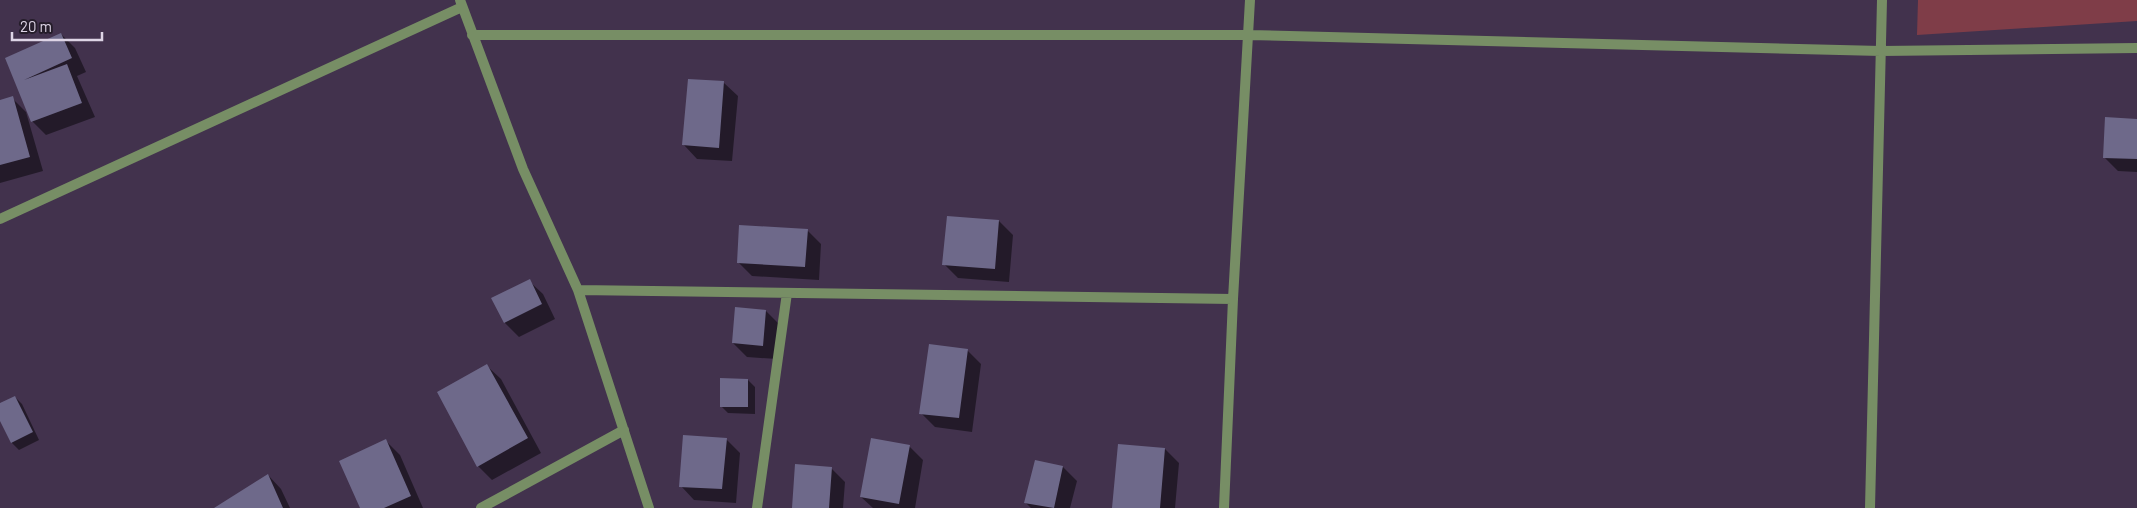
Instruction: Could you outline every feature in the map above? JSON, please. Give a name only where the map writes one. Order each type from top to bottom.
[{"type":"street","points":[[1224,508],[1233,299],[1250,0]]},
{"type":"street","points":[[1870,508],[1882,0]]},
{"type":"street","points":[[0,219],[461,3],[522,169],[578,290],[649,508]]},
{"type":"street","points":[[472,35],[1249,35],[1880,51],[2137,48]]},
{"type":"street","points":[[578,290],[1233,299]]},
{"type":"street","points":[[757,508],[787,293]]},
{"type":"street","points":[[481,508],[624,430]]},
{"type":"shaded area","points":[[1918,0],[2137,0],[2137,21],[1917,35]]},
{"type":"building","points":[[61,33],[72,58],[24,80],[67,64],[82,103],[31,122],[5,58]]},
{"type":"building","points":[[688,79],[724,81],[719,148],[682,145]]},
{"type":"building","points":[[13,96],[30,157],[0,165],[0,100]]},
{"type":"building","points":[[2105,117],[2137,119],[2137,159],[2103,158]]},
{"type":"building","points":[[947,216],[999,220],[995,269],[942,265]]},
{"type":"building","points":[[739,225],[808,229],[805,267],[737,263]]},
{"type":"building","points":[[530,279],[542,304],[504,323],[491,298]]},
{"type":"building","points":[[735,307],[766,310],[763,346],[732,343]]},
{"type":"building","points":[[929,344],[968,349],[959,418],[919,414]]},
{"type":"building","points":[[487,364],[528,438],[477,467],[437,392]]},
{"type":"building","points":[[720,378],[748,379],[748,407],[720,407]]},
{"type":"building","points":[[15,396],[33,432],[11,443],[0,421],[0,403]]},
{"type":"building","points":[[683,435],[727,438],[722,489],[679,487]]},
{"type":"building","points":[[871,438],[910,445],[899,504],[860,497]]},
{"type":"building","points":[[386,439],[411,496],[384,508],[360,508],[339,461]]},
{"type":"building","points":[[1118,444],[1165,448],[1160,508],[1112,508]]},
{"type":"building","points":[[1035,460],[1063,466],[1054,508],[1024,503]]},
{"type":"building","points":[[795,464],[832,467],[829,508],[792,508]]},
{"type":"building","points":[[268,474],[283,508],[214,508]]}]
